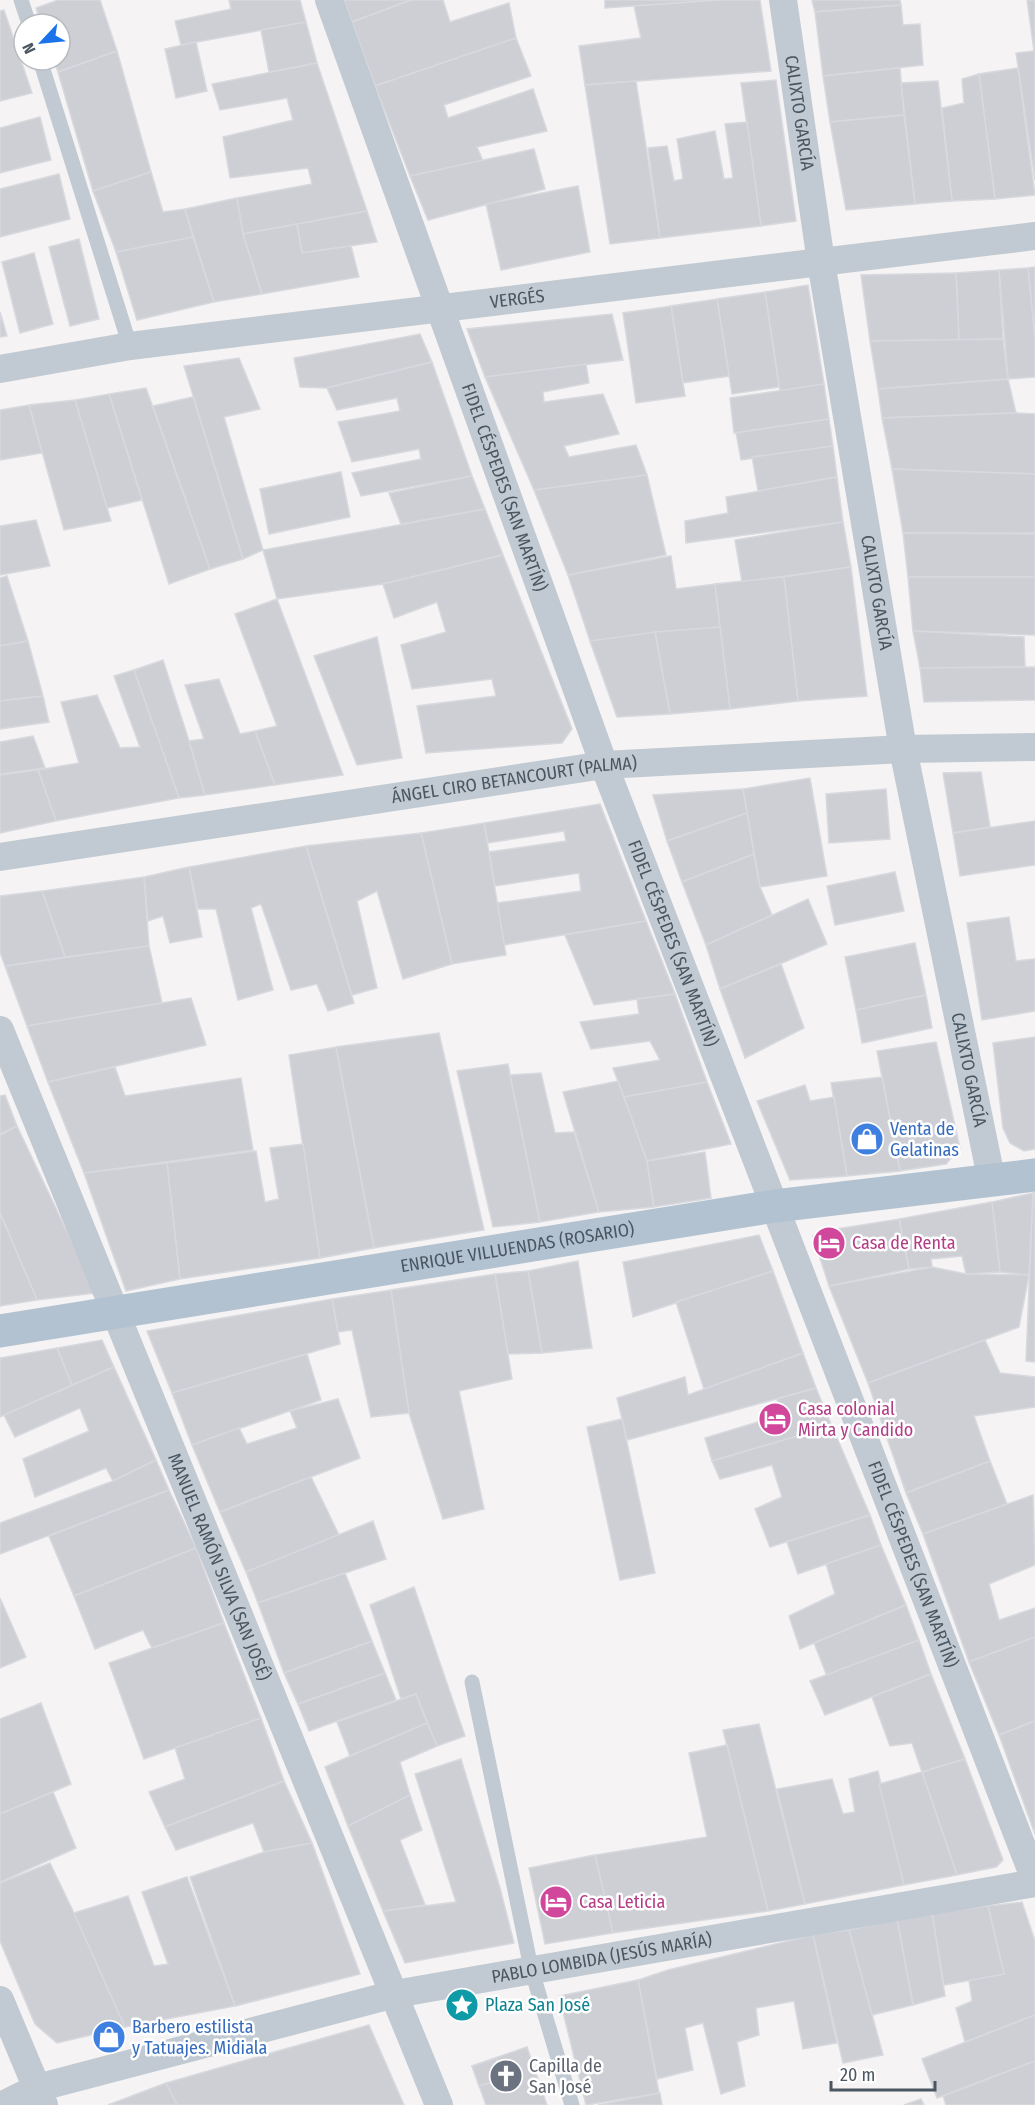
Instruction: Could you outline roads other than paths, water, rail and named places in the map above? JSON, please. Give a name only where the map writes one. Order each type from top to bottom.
[{"type":"main road","name":"ENRIQUE VILLUENDAS (ROSARIO)","points":[[0,1331],[775,1206],[992,1182],[1035,1175]]},
{"type":"street","name":"FIDEL CÉSPEDES (SAN MARTÍN)","points":[[329,0],[604,765],[1035,1881]]},
{"type":"street","name":"CALIXTO GARCÍA","points":[[783,0],[821,262],[903,749],[992,1182]]},
{"type":"street","name":"VERGÉS","points":[[0,369],[130,346],[1035,236]]},
{"type":"street","name":"ÁNGEL CIRO BETANCOURT (PALMA)","points":[[0,857],[604,765],[903,749],[1035,747]]},
{"type":"street","name":"MANUEL RAMÓN SILVA (SAN JOSÉ)","points":[[0,1030],[439,2105]]},
{"type":"street","name":"PABLO LOMBIDA (JESÚS MARÍA)","points":[[3,2105],[40,2097],[394,1994],[531,1968],[1035,1881]]},
{"type":"street","points":[[0,2000],[40,2097]]},
{"type":"lane","points":[[44,72],[130,346]]},
{"type":"lane","points":[[472,1682],[531,1968],[572,2105]]},
{"type":"place","name":"Venta de Gelatinas","points":[[867,1139]]},
{"type":"place","name":"Casa de Renta","points":[[829,1243]]},
{"type":"place","name":"Casa colonial Mirta y Candido","points":[[775,1419]]},
{"type":"place","name":"Casa Leticia","points":[[556,1902]]},
{"type":"place","name":"Plaza San José","points":[[462,2005]]},
{"type":"place","name":"Barbero estilista y Tatuajes. Midiala","points":[[109,2037]]},
{"type":"place","name":"Capilla de San José","points":[[506,2076]]}]
